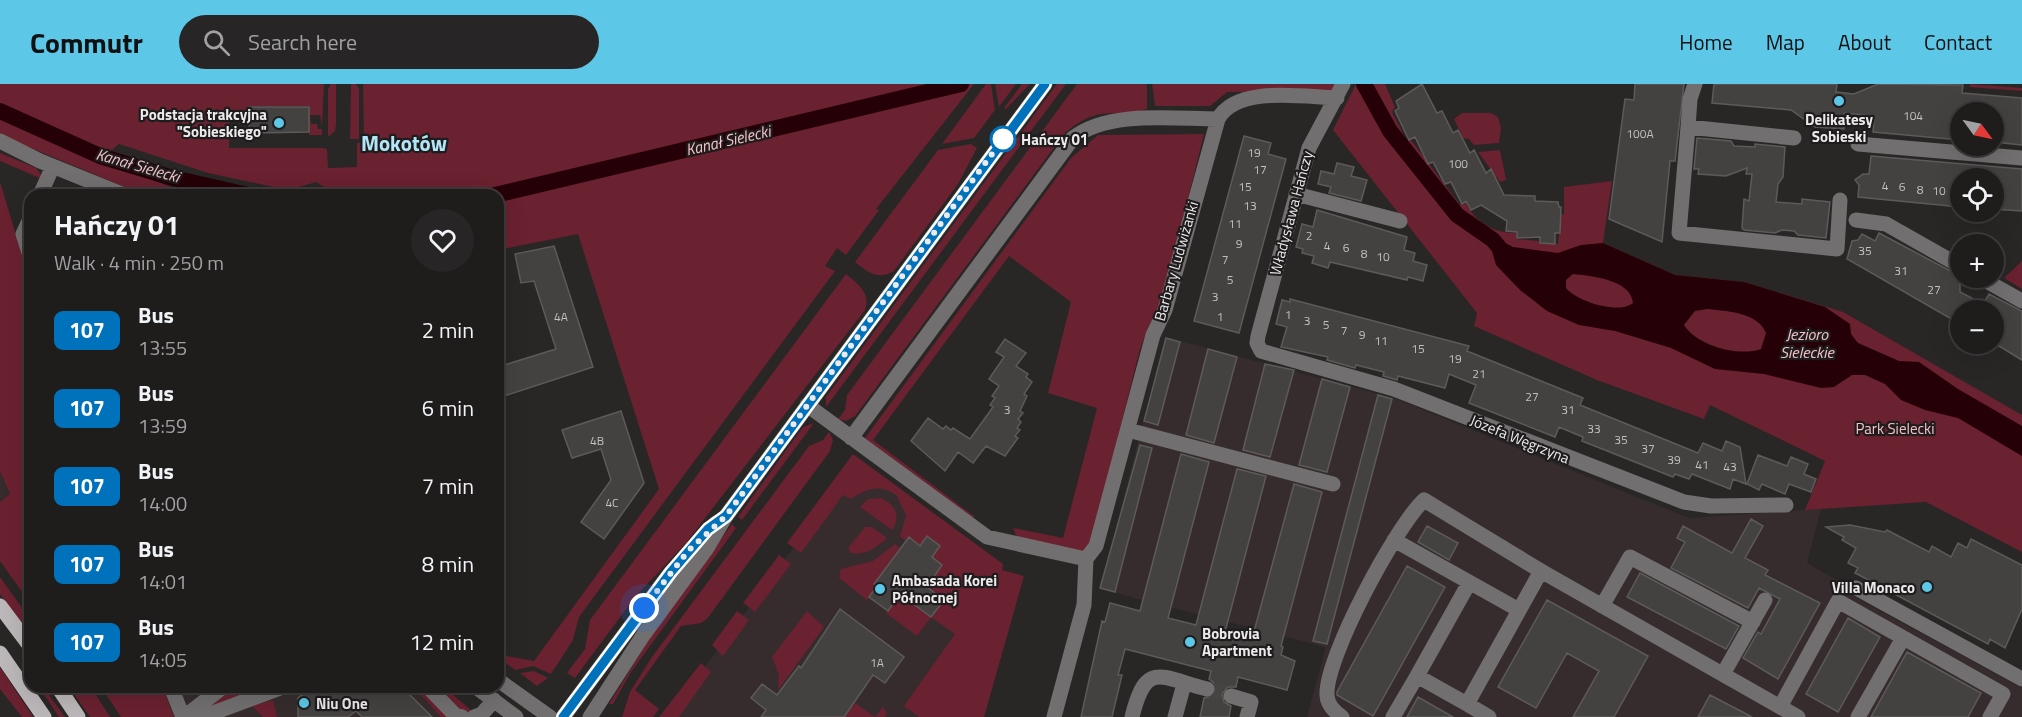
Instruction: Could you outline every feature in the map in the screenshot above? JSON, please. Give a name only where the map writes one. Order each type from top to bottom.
[{"type":"main road","points":[[0,606],[24,638]]},
{"type":"main road","points":[[0,653],[24,688]]},
{"type":"main road","points":[[28,693],[44,717]]},
{"type":"main road","points":[[62,693],[78,717]]},
{"type":"street","points":[[590,717],[644,634],[707,548],[726,516],[1045,84]]},
{"type":"street","points":[[1695,84],[1690,99],[1679,233],[1837,249],[1839,200]]},
{"type":"street","points":[[851,438],[1073,138],[1090,126],[1113,120],[1218,119],[1228,105],[1246,98],[1340,91]]},
{"type":"street","name":"Władysława Hańczy","points":[[1258,348],[1258,336],[1309,148],[1340,91]]},
{"type":"street","name":"Barbary Ludwiżanki","points":[[1086,559],[1096,546],[1153,335],[1165,310],[1218,119]]},
{"type":"street","points":[[1688,127],[1794,138]]},
{"type":"street","points":[[0,141],[109,189]]},
{"type":"street","points":[[1858,144],[2022,158]]},
{"type":"street","points":[[43,189],[53,166]]},
{"type":"street","points":[[1296,194],[1400,221]]},
{"type":"street","points":[[1856,220],[1886,224],[1950,260]]},
{"type":"street","points":[[1999,288],[2022,301]]},
{"type":"street","name":"Józefa Węgrzyna","points":[[1258,348],[1269,354],[1394,389],[1684,501],[1711,506],[1786,505]]},
{"type":"street","points":[[807,405],[987,537],[1086,559],[1084,605],[1054,717]]},
{"type":"street","points":[[1128,430],[1333,484]]},
{"type":"street","points":[[1342,717],[1330,705],[1326,695],[1329,677],[1362,597],[1394,540],[1414,510],[1424,500],[1540,571],[1798,717]]},
{"type":"street","points":[[563,717],[671,572],[708,529],[726,516]]},
{"type":"street","points":[[1394,540],[1519,610]]},
{"type":"street","points":[[1602,606],[1630,557],[1752,622]]},
{"type":"street","points":[[1467,704],[1540,571]]},
{"type":"street","points":[[1393,717],[1469,583]]},
{"type":"street","points":[[1856,588],[2022,679]]},
{"type":"street","points":[[1723,674],[1765,600]]},
{"type":"street","points":[[1780,707],[1838,601],[2003,694],[1990,717]]},
{"type":"street","points":[[1858,717],[1903,638]]},
{"type":"street","points":[[1417,676],[1490,717]]},
{"type":"street","points":[[1132,717],[1140,688],[1150,678],[1164,678],[1206,689]]},
{"type":"street","points":[[504,684],[550,717]]},
{"type":"street","points":[[1175,717],[1184,684]]},
{"type":"street","points":[[174,693],[184,717],[216,693]]},
{"type":"street","points":[[202,717],[267,693]]},
{"type":"street","points":[[434,693],[455,715],[462,717]]},
{"type":"street","points":[[484,693],[516,717]]},
{"type":"street","points":[[1231,696],[1251,702],[1247,717]]},
{"type":"street","points":[[474,717],[482,714],[494,700]]},
{"type":"shaded area","points":[[1165,337],[1394,398],[1689,518],[1821,509],[1807,563],[1840,582],[1849,594],[2022,688],[2022,717],[1307,717],[1326,647],[1100,589]]},
{"type":"shaded area","name":"Ambasada Korei Północnej","points":[[859,459],[1003,564],[962,717],[672,717],[671,713]]},
{"type":"shaded area","points":[[0,471],[10,494],[0,502]]},
{"type":"shaded area","points":[[164,693],[443,693],[473,717],[172,717]]},
{"type":"green space","points":[[0,84],[324,84],[322,126],[320,115],[310,115],[311,124],[317,124],[318,129],[322,129],[322,135],[309,135],[308,106],[250,106],[249,113],[229,113],[229,148],[323,148],[327,149],[328,168],[357,167],[357,143],[364,143],[363,84],[974,84],[876,209],[879,210],[846,255],[837,248],[825,266],[835,271],[579,617],[573,640],[551,674],[533,666],[515,670],[504,662],[504,654],[534,661],[659,489],[578,234],[504,249],[504,189],[328,189],[316,182],[283,189],[208,173],[119,144],[107,154],[0,106]]},
{"type":"green space","points":[[331,84],[336,84],[336,124],[335,131],[328,137],[328,89]]},
{"type":"green space","points":[[351,84],[356,84],[359,89],[359,139],[350,139]]},
{"type":"green space","points":[[986,84],[991,84],[995,110],[974,138],[942,144]]},
{"type":"green space","points":[[995,84],[1016,84],[999,107]]},
{"type":"green space","points":[[1022,84],[1030,84],[1006,109],[1004,108]]},
{"type":"green space","points":[[1057,84],[1066,84],[826,407],[826,397]]},
{"type":"green space","points":[[1077,84],[1147,84],[1147,109],[1096,115],[1076,124],[1064,134],[855,416],[846,421],[838,419],[845,410],[847,395]]},
{"type":"green space","points":[[1152,84],[1337,84],[1332,91],[1227,92],[1210,106],[1155,106]]},
{"type":"green space","name":"Park Sielecki","points":[[1356,84],[1385,84],[1395,107],[1392,112],[1407,141],[1411,140],[1460,205],[1466,203],[1480,221],[1493,229],[1516,233],[1516,239],[1539,241],[1540,244],[1558,244],[1561,215],[1564,214],[1564,187],[1612,181],[1603,243],[1675,275],[1744,282],[1843,312],[2022,415],[2022,552],[1926,502],[1805,510],[1825,461],[1710,405],[1704,419],[1597,380],[1474,326],[1477,313],[1333,130]]},
{"type":"green space","points":[[1970,84],[2022,88],[2022,91],[1970,87]]},
{"type":"green space","points":[[1462,113],[1491,113],[1498,117],[1501,128],[1499,143],[1474,145],[1469,139],[1463,138],[1454,119]]},
{"type":"green space","points":[[0,115],[81,154],[177,189],[130,189],[0,135]]},
{"type":"green space","points":[[1204,134],[1162,303],[1149,325],[1140,349],[1092,540],[1084,551],[1018,539],[1013,528],[1063,538],[1097,408],[1048,393],[1071,302],[1009,256],[873,440],[975,517],[969,517],[867,442],[865,438],[1071,158],[1098,135]]},
{"type":"green space","points":[[971,144],[977,148],[958,184],[894,271],[883,275],[873,274],[855,262],[938,150]]},
{"type":"green space","points":[[1500,150],[1506,180],[1500,182],[1478,152]]},
{"type":"green space","points":[[0,153],[36,168],[41,175],[40,178],[0,161]]},
{"type":"green space","points":[[0,182],[24,261],[24,595],[0,561],[0,502],[10,494],[0,471]]},
{"type":"green space","points":[[2022,261],[2022,289],[2004,278]]},
{"type":"green space","points":[[846,274],[859,285],[865,294],[865,310],[686,543],[635,597],[575,678],[567,673],[585,649],[590,620]]},
{"type":"green space","points":[[814,423],[742,520],[738,517],[803,427]]},
{"type":"green space","points":[[829,432],[833,440],[830,451],[707,619],[701,623],[681,626],[635,690],[659,709],[653,717],[622,717],[630,692],[652,657],[809,446],[823,440]]},
{"type":"green space","points":[[853,454],[1003,564],[1002,570],[1024,576],[984,717],[919,717],[904,706],[955,634],[931,617],[917,636],[886,613],[900,594],[923,584],[932,557],[927,537],[918,548],[908,540],[910,537],[906,541],[900,536],[906,516],[897,496],[879,489],[862,492],[851,499],[843,495],[801,553],[787,543]]},
{"type":"green space","points":[[881,498],[896,511],[895,525],[892,530],[860,507],[868,499]]},
{"type":"green space","points":[[732,524],[736,528],[631,672],[613,704],[609,704],[658,625]]},
{"type":"green space","points":[[865,527],[872,527],[887,538],[870,550],[851,553],[848,548]]},
{"type":"green space","points":[[895,544],[900,548],[875,583],[877,586],[867,600],[839,578],[841,569],[873,561]]},
{"type":"green space","points":[[779,555],[791,564],[755,612],[743,603]]},
{"type":"green space","points":[[0,577],[24,611],[24,626],[0,594]]},
{"type":"green space","points":[[737,611],[749,620],[723,656],[712,645]]},
{"type":"green space","points":[[807,611],[824,627],[778,690],[779,675],[772,657]]},
{"type":"green space","points":[[701,663],[711,672],[679,717],[659,717]]},
{"type":"green space","points":[[0,667],[33,717],[22,717],[0,689]]},
{"type":"green space","points":[[534,671],[548,678],[537,686],[520,673]]},
{"type":"green space","points":[[43,693],[47,693],[65,717],[59,717]]},
{"type":"green space","points":[[73,693],[95,693],[110,717],[90,717]]},
{"type":"green space","points":[[105,693],[164,693],[174,717],[121,717]]},
{"type":"green space","points":[[225,693],[245,694],[200,712]]},
{"type":"green space","points":[[419,693],[428,693],[452,717],[441,717]]},
{"type":"green space","points":[[442,693],[451,693],[473,712],[462,712]]},
{"type":"green space","points":[[273,700],[277,717],[263,717],[252,706]]},
{"type":"green space","points":[[855,703],[875,717],[844,717]]},
{"type":"green space","points":[[883,707],[887,713],[885,717],[875,717]]},
{"type":"water","name":"Jezioro Sieleckie","points":[[1496,238],[1513,247],[1558,253],[1581,245],[1603,243],[1675,275],[1744,282],[1825,307],[1850,324],[1851,334],[1858,343],[1899,361],[1919,362],[1958,389],[2022,426],[2022,456],[1958,418],[1925,410],[1901,400],[1885,384],[1865,375],[1852,375],[1834,387],[1821,388],[1764,374],[1715,369],[1671,348],[1615,331],[1579,325],[1547,311],[1520,290],[1496,265],[1490,244]],"holes":[[[1573,274],[1609,280],[1618,284],[1631,295],[1633,303],[1618,308],[1598,305],[1579,298],[1566,288],[1566,280]],[[1707,309],[1741,314],[1756,321],[1766,333],[1761,349],[1742,352],[1719,348],[1698,339],[1684,325],[1695,311]]]},
{"type":"building","points":[[1422,84],[1437,113],[1442,111],[1453,133],[1458,130],[1470,153],[1474,150],[1486,173],[1491,169],[1504,195],[1535,196],[1535,201],[1558,202],[1561,207],[1560,233],[1555,233],[1555,244],[1540,243],[1540,237],[1517,238],[1517,232],[1506,231],[1507,221],[1481,205],[1471,210],[1466,201],[1462,204],[1451,182],[1445,184],[1433,162],[1428,164],[1415,137],[1409,140],[1395,111],[1399,108],[1396,101]]},
{"type":"building","points":[[1635,84],[1684,84],[1675,161],[1670,161],[1662,242],[1609,219],[1625,99],[1634,100]]},
{"type":"building","points":[[1714,84],[1837,84],[1836,92],[1854,94],[1878,84],[1963,85],[1962,93],[2022,98],[2022,145],[2004,143],[2004,102],[1950,102],[1950,139],[1873,132],[1874,116],[1845,113],[1844,129],[1815,127],[1791,110],[1712,103]]},
{"type":"building","name":"Podstacja trakcyjna \"Sobieskiego\"","points":[[249,107],[309,107],[309,132],[249,133]]},
{"type":"building","points":[[1244,136],[1271,143],[1268,154],[1286,159],[1239,333],[1194,321]]},
{"type":"building","points":[[1697,138],[1731,141],[1734,146],[1755,147],[1755,144],[1785,147],[1783,177],[1778,184],[1776,202],[1802,204],[1802,199],[1830,202],[1826,238],[1798,235],[1794,231],[1782,230],[1775,233],[1744,230],[1742,228],[1744,199],[1749,201],[1752,174],[1746,174],[1747,168],[1726,176],[1698,174],[1699,169],[1694,169]]},
{"type":"building","points":[[1871,156],[2022,169],[2022,211],[2004,210],[2004,168],[1950,168],[1950,206],[1858,197],[1859,185],[1855,180],[1863,174],[1869,174]]},
{"type":"building","points":[[1337,163],[1354,167],[1351,176],[1367,180],[1361,201],[1329,193],[1331,187],[1318,184],[1321,171],[1334,174]]},
{"type":"building","points":[[1317,210],[1407,237],[1404,250],[1415,253],[1413,261],[1427,265],[1423,281],[1408,277],[1407,280],[1330,262],[1328,268],[1312,263],[1314,256],[1302,253],[1303,249],[1296,247],[1302,224],[1313,227]]},
{"type":"building","points":[[1879,233],[1950,271],[1950,288],[1960,288],[1960,292],[1975,300],[1950,300],[1950,318],[1847,259],[1852,241],[1858,240],[1862,234],[1875,241]]},
{"type":"building","points":[[554,246],[593,367],[504,396],[504,365],[556,349],[534,281],[521,283],[515,254]]},
{"type":"building","points":[[1989,294],[2001,300],[1985,300]]},
{"type":"building","points":[[1290,299],[1469,346],[1467,351],[1583,398],[1580,405],[1698,453],[1703,443],[1722,451],[1726,441],[1740,447],[1746,484],[1733,479],[1730,489],[1692,474],[1689,479],[1675,474],[1673,477],[1582,441],[1583,437],[1559,427],[1555,437],[1469,403],[1476,385],[1449,374],[1445,388],[1398,376],[1397,380],[1383,376],[1384,372],[1356,365],[1355,368],[1327,360],[1328,357],[1281,347],[1287,327],[1276,324],[1282,300],[1290,302]]},
{"type":"building","points":[[2004,302],[2022,311],[2022,360],[2004,349]]},
{"type":"building","points":[[1166,338],[1180,342],[1158,425],[1144,421]]},
{"type":"building","points":[[1005,339],[1026,353],[1016,366],[1028,374],[1026,377],[1032,382],[1024,394],[1027,396],[1020,411],[1023,413],[1018,419],[1021,422],[1017,428],[1020,430],[1015,436],[1018,438],[1005,456],[986,446],[973,463],[958,452],[945,471],[911,441],[928,418],[943,429],[946,426],[951,430],[953,428],[970,439],[993,407],[990,405],[995,398],[992,396],[999,386],[989,379],[1004,357],[996,352]]},
{"type":"building","points":[[1208,349],[1237,357],[1214,443],[1186,435]]},
{"type":"building","points":[[1265,364],[1294,370],[1270,457],[1243,450]]},
{"type":"building","points":[[1322,379],[1350,387],[1327,472],[1299,465]]},
{"type":"building","points":[[1378,395],[1392,399],[1327,644],[1313,641]]},
{"type":"building","points":[[621,411],[644,483],[604,539],[581,522],[611,480],[601,449],[572,458],[562,430]]},
{"type":"building","points":[[1140,445],[1152,448],[1115,592],[1100,588]]},
{"type":"building","points":[[1181,454],[1209,462],[1168,618],[1196,625],[1237,469],[1266,476],[1225,632],[1252,639],[1294,484],[1322,492],[1281,646],[1283,647],[1281,655],[1295,661],[1287,690],[1238,677],[1236,687],[1228,687],[1222,694],[1224,702],[1231,706],[1229,717],[1200,717],[1204,698],[1213,696],[1216,691],[1214,683],[1209,679],[1211,671],[1125,649],[1118,675],[1122,675],[1112,717],[1081,717],[1102,621],[1105,622],[1110,603],[1140,611]]},
{"type":"building","points":[[1758,455],[1787,466],[1791,457],[1808,464],[1804,474],[1816,479],[1811,492],[1789,484],[1785,494],[1762,484],[1759,490],[1747,484]]},
{"type":"building","points":[[1751,519],[1763,526],[1745,558],[1768,570],[1765,575],[1820,603],[1778,679],[1743,658],[1758,632],[1761,634],[1780,599],[1759,588],[1748,608],[1671,568],[1685,542],[1677,538],[1683,526],[1732,553]]},
{"type":"building","name":"Villa Monaco","points":[[1850,525],[1885,532],[1887,530],[1929,552],[1932,546],[1951,557],[1958,543],[1967,548],[1971,539],[2022,565],[2022,609],[2005,648],[1990,639],[1988,644],[1855,573],[1858,568],[1848,563],[1856,548],[1842,540],[1844,537],[1826,527]]},
{"type":"building","points":[[1427,526],[1458,543],[1449,560],[1418,542]]},
{"type":"building","points":[[927,536],[940,546],[932,557],[942,565],[927,587],[944,600],[931,617],[900,594],[888,611],[869,597],[877,586],[874,584],[909,537],[920,546]]},
{"type":"building","points":[[1407,566],[1445,587],[1373,716],[1337,695],[1337,692]]},
{"type":"building","points":[[1640,573],[1739,626],[1726,649],[1627,597]]},
{"type":"building","points":[[1547,600],[1648,656],[1614,717],[1573,717],[1599,671],[1567,653],[1536,708],[1498,687]]},
{"type":"building","points":[[840,609],[904,657],[885,683],[873,675],[844,717],[761,717],[766,710],[751,698],[762,684],[777,695],[799,666],[801,668]]},
{"type":"building","points":[[1848,618],[1880,637],[1838,712],[1806,694]]},
{"type":"building","points":[[1907,652],[1981,693],[1968,717],[1871,717]]},
{"type":"building","points":[[305,693],[408,693],[432,717],[362,717],[356,711],[348,717],[298,717],[298,698]]},
{"type":"building","points":[[1710,695],[1752,717],[1698,717]]},
{"type":"building","points":[[1418,697],[1453,717],[1407,717]]},
{"type":"waterway","name":"Kanał Sielecki","points":[[504,193],[961,84]]},
{"type":"waterway","points":[[1364,84],[1390,131],[1457,215],[1493,240],[1507,257]]},
{"type":"waterway","name":"Kanał Sielecki","points":[[0,111],[100,156],[173,178],[222,189]]},
{"type":"tunnel","points":[[1207,689],[1231,696]]},
{"type":"bus line","name":"107","points":[[563,717],[688,551],[708,529],[726,516],[1045,84]]},
{"type":"place","name":"Delikatesy Sobieski","points":[[1839,101]]},
{"type":"place","name":"Podstacja trakcyjna \"Sobieskiego\"","points":[[279,123]]},
{"type":"place","name":"Hańczy 01","points":[[1003,139]]},
{"type":"place","name":"Villa Monaco","points":[[1927,587]]},
{"type":"place","name":"Ambasada Korei Północnej","points":[[880,589]]},
{"type":"place","name":"Bobrovia Apartment","points":[[1190,642]]},
{"type":"place","name":"Niu One","points":[[304,703]]},
{"type":"district","name":"Mokotów","points":[[404,143]]},
{"type":"route","points":[[644,608],[688,551],[708,529],[726,516],[1003,139]]}]
